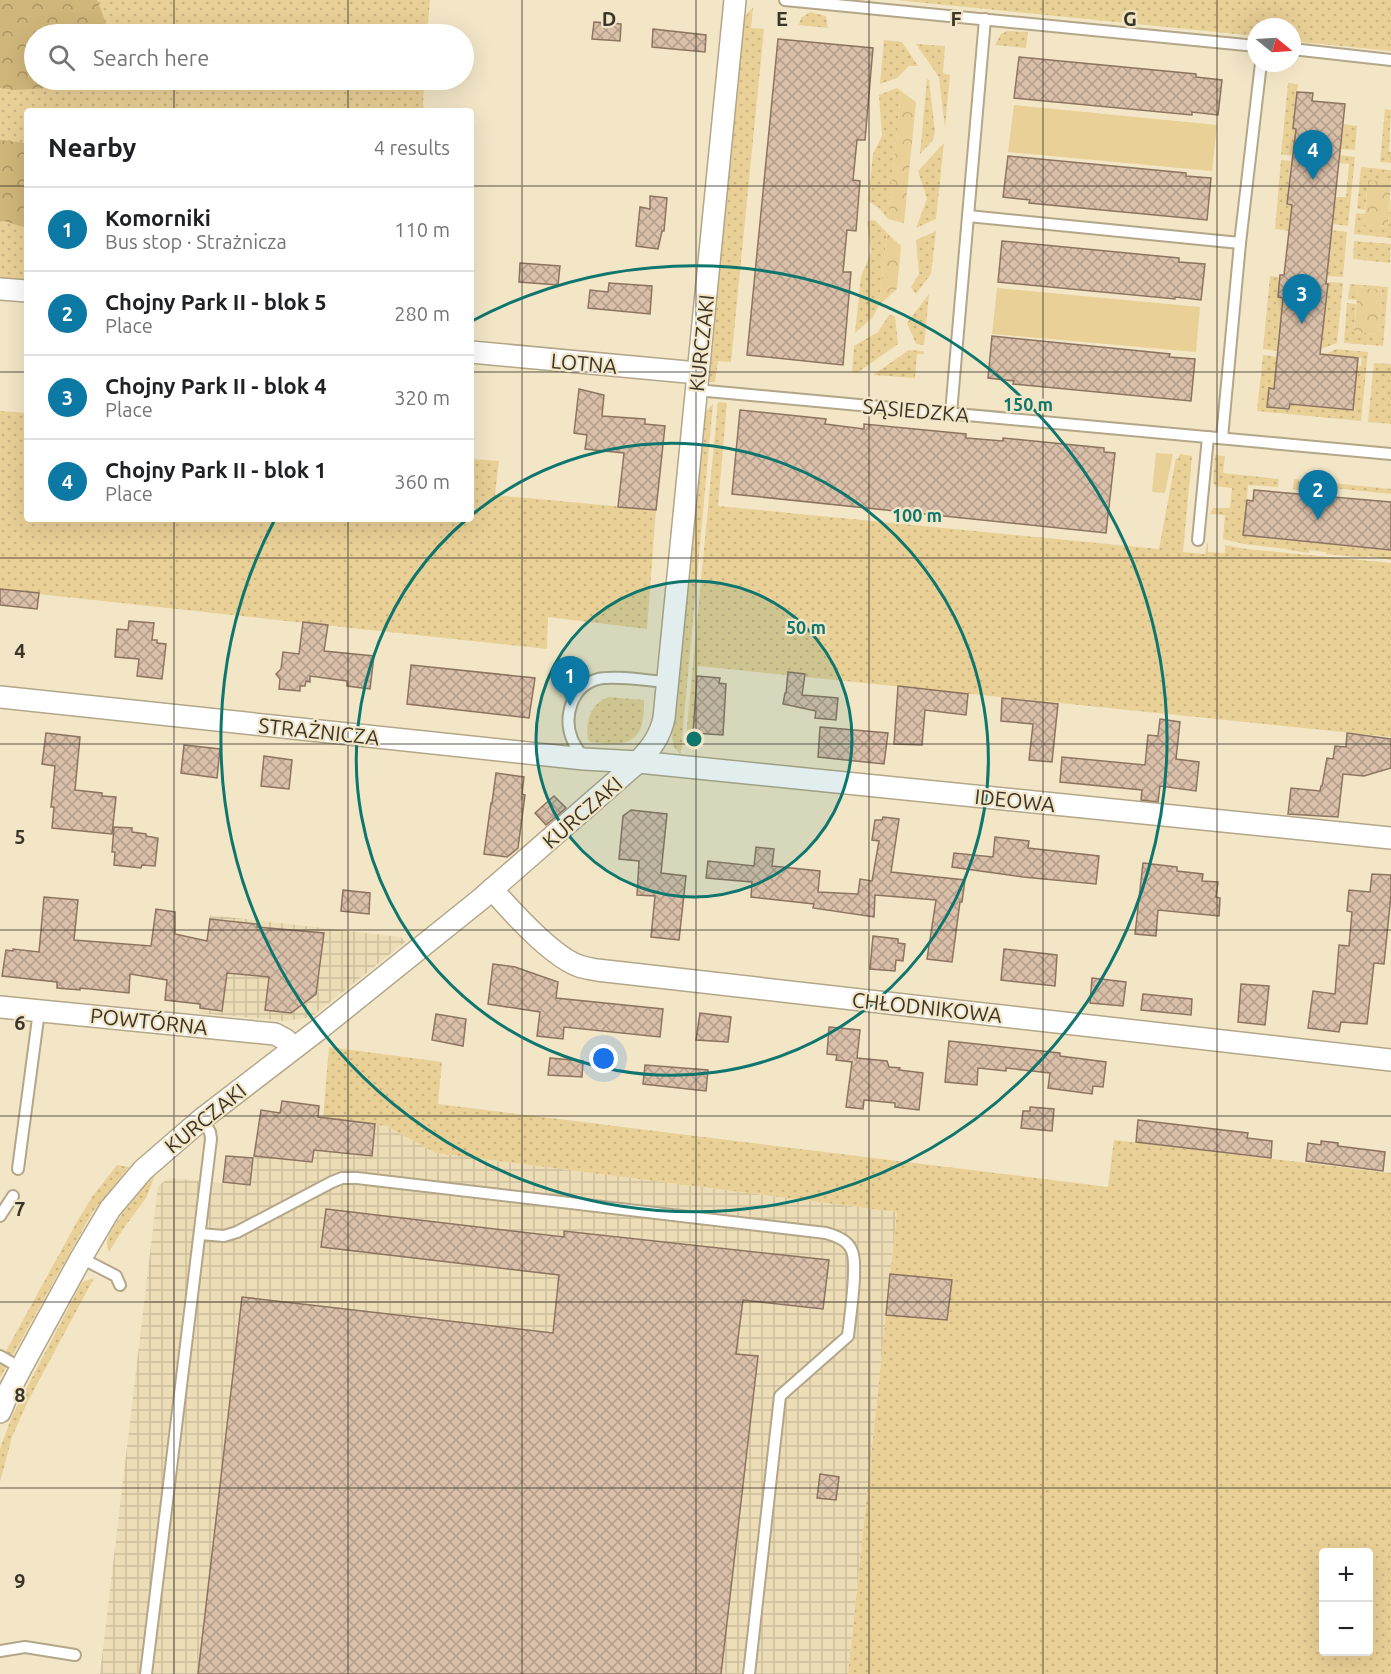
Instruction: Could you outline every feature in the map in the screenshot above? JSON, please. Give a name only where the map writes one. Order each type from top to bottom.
[{"type":"street","name":"KURCZAKI","points":[[0,1412],[21,1368],[110,1209],[156,1158],[202,1119],[492,890],[638,762],[654,745],[662,727],[668,682],[735,0]]},
{"type":"street","points":[[0,289],[24,291]]},
{"type":"street","name":"LOTNA","points":[[474,352],[697,381]]},
{"type":"street","name":"STRAŻNICZA","points":[[0,697],[584,759],[638,762]]},
{"type":"street","name":"IDEOWA","points":[[638,762],[1391,838]]},
{"type":"street","name":"CHŁODNIKOWA","points":[[492,890],[552,949],[579,966],[597,970],[1391,1060]]},
{"type":"street","name":"POWTÓRNA","points":[[0,1007],[275,1034],[286,1040],[293,1048]]},
{"type":"lane","points":[[785,0],[1247,45]]},
{"type":"lane","points":[[951,413],[985,19]]},
{"type":"lane","points":[[1301,50],[1391,60]]},
{"type":"lane","points":[[1222,438],[1240,243],[1260,72]]},
{"type":"lane","points":[[968,216],[1240,243]]},
{"type":"lane","name":"SĄSIEDZKA","points":[[697,381],[951,413],[1391,454]]},
{"type":"lane","points":[[1198,540],[1208,437]]},
{"type":"lane","points":[[584,759],[573,740],[568,717],[574,697],[581,689],[588,683],[605,679],[668,682]]},
{"type":"lane","points":[[18,1168],[39,1011]]},
{"type":"lane","points":[[146,1674],[211,1139],[210,1132],[202,1119]]},
{"type":"lane","points":[[200,1234],[224,1236],[237,1232],[332,1182],[342,1178],[357,1178],[826,1233],[840,1237],[852,1249],[854,1262],[848,1336],[780,1396],[749,1674]]},
{"type":"lane","points":[[0,1216],[13,1197]]},
{"type":"lane","points":[[81,1258],[116,1276],[120,1285]]},
{"type":"lane","points":[[0,1356],[21,1368]]},
{"type":"lane","points":[[0,1651],[26,1647],[75,1654]]},
{"type":"shaded area","points":[[210,915],[401,937],[405,942],[314,1015],[306,1018],[285,1021],[199,1013]]},
{"type":"shaded area","points":[[261,1110],[386,1126],[436,1153],[897,1212],[848,1674],[100,1674],[158,1186],[169,1178],[251,1186]]},
{"type":"green space","points":[[0,0],[430,0],[428,24],[24,24],[24,90],[424,90],[424,108],[24,108],[24,283],[0,281]]},
{"type":"green space","points":[[0,0],[97,0],[105,24],[24,24],[24,89],[0,88]]},
{"type":"green space","points":[[896,0],[1391,0],[1391,51],[1301,42],[1301,18],[1247,18],[1247,35]]},
{"type":"green space","points":[[753,8],[751,28],[764,29],[731,362],[718,361],[715,382],[706,382],[743,22]]},
{"type":"green space","points":[[810,12],[826,16],[828,28],[799,25],[801,18]]},
{"type":"green space","points":[[1007,31],[1028,32],[1026,48],[995,45],[1001,34]]},
{"type":"green space","points":[[884,40],[902,42],[918,66],[909,66],[897,78],[880,84]]},
{"type":"green space","points":[[916,44],[945,46],[943,73],[950,75],[945,128],[939,77]]},
{"type":"green space","points":[[927,79],[929,80],[935,132],[933,140],[920,154]]},
{"type":"green space","points":[[1288,83],[1298,84],[1293,128],[1299,129],[1297,149],[1292,149],[1291,155],[1281,155]]},
{"type":"green space","points":[[897,88],[901,91],[888,219],[879,208],[868,201],[873,154],[882,136],[879,95]]},
{"type":"green space","points":[[901,91],[916,102],[904,223],[888,219]]},
{"type":"green space","points":[[1014,105],[1217,125],[1212,171],[1008,152]]},
{"type":"green space","points":[[1385,109],[1391,110],[1389,152],[1391,152],[1391,163],[1380,162]]},
{"type":"green space","points":[[1343,124],[1357,126],[1355,150],[1340,149]]},
{"type":"green space","points":[[0,140],[24,143],[24,227],[4,221],[0,222]]},
{"type":"green space","points":[[944,143],[936,219],[916,228],[927,199],[918,171]]},
{"type":"green space","points":[[1340,155],[1355,157],[1348,226],[1332,224],[1335,197],[1346,197],[1349,164],[1339,163]]},
{"type":"green space","points":[[1281,160],[1291,161],[1287,204],[1292,205],[1289,231],[1275,229]]},
{"type":"green space","points":[[1361,167],[1391,170],[1391,182],[1368,180],[1365,210],[1357,209]]},
{"type":"green space","points":[[1368,180],[1391,182],[1388,227],[1364,225]]},
{"type":"green space","points":[[1391,197],[1391,238],[1354,234],[1356,213],[1365,214],[1364,225],[1388,227]]},
{"type":"green space","points":[[867,221],[876,221],[887,233],[879,305],[873,317],[855,333],[861,277],[871,252]]},
{"type":"green space","points":[[1331,230],[1347,232],[1343,277],[1327,276]]},
{"type":"green space","points":[[936,231],[931,274],[916,294],[911,287],[919,274],[916,240]]},
{"type":"green space","points":[[887,233],[901,246],[897,289],[879,305]]},
{"type":"green space","points":[[1354,241],[1391,244],[1390,263],[1353,259]]},
{"type":"green space","points":[[1270,276],[1280,277],[1278,297],[1283,298],[1278,351],[1263,349]]},
{"type":"green space","points":[[1319,281],[1343,283],[1337,343],[1321,349],[1327,284],[1319,283]]},
{"type":"green space","points":[[1350,284],[1388,287],[1383,346],[1344,343],[1347,303],[1356,304],[1354,332],[1378,334],[1382,290],[1358,287],[1357,300],[1348,299]]},
{"type":"green space","points":[[1358,287],[1382,290],[1378,334],[1354,332]]},
{"type":"green space","points":[[997,288],[1200,307],[1196,352],[992,334]]},
{"type":"green space","points":[[929,294],[924,345],[916,344],[907,323]]},
{"type":"green space","points":[[889,315],[895,316],[898,344],[857,373],[852,372],[854,346],[878,332]]},
{"type":"green space","points":[[1336,349],[1368,352],[1361,421],[1257,411],[1263,355],[1277,357],[1274,389],[1269,389],[1267,407],[1289,409],[1290,404],[1352,410],[1357,366],[1361,366],[1362,358],[1342,356],[1341,362],[1320,357]]},
{"type":"green space","points":[[909,350],[924,351],[924,354],[917,354],[915,378],[873,375]]},
{"type":"green space","points":[[1374,363],[1391,364],[1391,424],[1368,422]]},
{"type":"green space","points":[[718,402],[727,403],[718,506],[1159,549],[1176,458],[1178,459],[1180,454],[1192,456],[1183,552],[1205,554],[1208,543],[1208,552],[1225,553],[1225,545],[1391,563],[1391,737],[698,666],[691,750],[687,747],[686,738]]},
{"type":"green space","points":[[713,404],[680,754],[674,747],[672,738],[704,419],[706,411]]},
{"type":"green space","points":[[0,411],[24,413],[24,522],[474,522],[474,459],[499,461],[495,495],[656,510],[647,629],[548,617],[547,649],[0,590]]},
{"type":"green space","points":[[1156,453],[1173,454],[1165,493],[1152,492]]},
{"type":"green space","points":[[1215,455],[1225,456],[1223,473],[1279,479],[1278,487],[1248,485],[1244,535],[1391,550],[1391,560],[1368,556],[1367,558],[1326,554],[1326,552],[1309,550],[1309,553],[1223,539],[1225,515],[1210,514],[1213,508],[1230,508],[1232,488],[1215,486],[1213,482]]},
{"type":"green space","points":[[1294,479],[1391,489],[1391,494],[1324,487],[1299,487],[1298,490],[1293,489]]},
{"type":"green space","points":[[609,697],[644,700],[639,732],[634,738],[621,743],[589,742],[587,728],[590,715],[597,704]]},
{"type":"green space","points":[[329,1047],[442,1062],[438,1104],[1108,1187],[1114,1140],[1391,1173],[1391,1674],[848,1674],[897,1212],[436,1153],[386,1126],[323,1118]]},
{"type":"green space","points":[[117,1165],[129,1167],[92,1213],[0,1378],[0,1362],[78,1220],[92,1197]]},
{"type":"green space","points":[[155,1175],[146,1198],[109,1252],[107,1242],[112,1230],[129,1205]]},
{"type":"green space","points":[[94,1278],[27,1403],[12,1437],[0,1482],[0,1449],[12,1416],[82,1282]]},
{"type":"building","points":[[594,22],[621,24],[620,41],[592,39]]},
{"type":"building","points":[[653,29],[706,35],[705,52],[652,47]]},
{"type":"building","points":[[778,39],[873,48],[865,140],[857,140],[853,180],[860,181],[856,231],[847,230],[843,272],[851,272],[843,365],[747,355]]},
{"type":"building","points":[[1019,57],[1196,74],[1196,77],[1222,80],[1218,115],[1192,112],[1192,115],[1014,98]]},
{"type":"building","points":[[1297,92],[1313,93],[1312,101],[1345,104],[1320,354],[1358,358],[1353,410],[1290,404],[1289,409],[1267,407],[1269,388],[1274,389],[1283,298],[1278,297],[1280,275],[1284,275],[1292,205],[1287,204],[1296,129],[1293,128]]},
{"type":"building","points":[[1008,156],[1186,173],[1186,176],[1211,178],[1207,220],[1029,203],[1030,200],[1003,197]]},
{"type":"building","points":[[650,196],[667,198],[664,231],[662,231],[658,249],[636,246],[640,207],[650,209]]},
{"type":"building","points":[[1002,241],[1179,258],[1179,262],[1205,264],[1201,300],[998,282]]},
{"type":"building","points":[[520,263],[560,266],[558,285],[519,282]]},
{"type":"building","points":[[609,283],[652,286],[650,314],[588,308],[590,290],[608,292]]},
{"type":"building","points":[[992,336],[1170,354],[1169,357],[1195,359],[1191,401],[1013,384],[1014,381],[988,378]]},
{"type":"building","points":[[579,389],[604,395],[602,416],[645,419],[645,424],[665,426],[656,510],[618,507],[624,453],[585,449],[587,435],[574,433]]},
{"type":"building","points":[[740,410],[826,419],[825,424],[864,429],[864,424],[966,434],[966,438],[1003,441],[1003,438],[1104,448],[1104,452],[1115,453],[1106,533],[732,494]]},
{"type":"building","points":[[1254,490],[1391,502],[1391,550],[1243,535],[1247,500],[1253,501]]},
{"type":"building","points":[[0,589],[39,593],[37,609],[0,605]]},
{"type":"building","points":[[129,621],[154,623],[152,640],[166,644],[162,679],[137,676],[139,659],[115,657],[117,629],[128,630]]},
{"type":"building","points":[[303,622],[328,625],[324,651],[374,656],[370,689],[347,686],[347,681],[310,676],[310,682],[306,681],[305,686],[300,686],[300,691],[279,689],[280,679],[276,674],[281,669],[283,652],[299,654]]},
{"type":"building","points":[[411,665],[535,678],[529,718],[407,704]]},
{"type":"building","points":[[788,672],[805,674],[802,695],[838,698],[836,720],[815,718],[816,711],[783,704]]},
{"type":"building","points":[[697,676],[720,678],[719,683],[726,684],[723,735],[693,733]]},
{"type":"building","points":[[898,686],[968,694],[966,715],[925,710],[922,745],[894,744]]},
{"type":"building","points":[[1002,698],[1058,704],[1052,762],[1029,760],[1033,724],[1001,721]]},
{"type":"building","points":[[1160,719],[1180,722],[1176,759],[1199,762],[1196,791],[1160,786],[1158,802],[1141,800],[1142,790],[1060,782],[1062,757],[1145,765],[1148,735],[1158,736]]},
{"type":"building","points":[[820,727],[888,733],[884,764],[818,757]]},
{"type":"building","points":[[46,733],[80,737],[75,790],[116,797],[112,834],[52,828],[54,807],[51,807],[55,766],[42,764]]},
{"type":"building","points":[[1347,733],[1391,739],[1391,768],[1364,776],[1343,774],[1338,817],[1288,814],[1291,788],[1320,791],[1327,758],[1333,759],[1335,746],[1346,747]]},
{"type":"building","points":[[184,745],[220,749],[217,778],[181,773]]},
{"type":"building","points":[[264,756],[292,760],[289,789],[261,786]]},
{"type":"building","points":[[496,773],[524,777],[522,794],[525,795],[518,848],[507,857],[484,854]]},
{"type":"building","points":[[554,796],[566,808],[546,825],[535,813]]},
{"type":"building","points":[[631,810],[667,814],[661,873],[686,876],[679,940],[651,937],[655,896],[637,895],[639,861],[619,859],[623,816]]},
{"type":"building","points":[[883,817],[899,819],[891,872],[965,880],[952,962],[927,959],[936,900],[875,895],[874,917],[813,908],[814,904],[751,897],[752,882],[706,878],[708,861],[754,866],[756,847],[774,849],[772,866],[820,871],[818,892],[858,894],[860,879],[872,881],[879,841],[872,840],[875,820],[882,820]]},
{"type":"building","points":[[114,827],[132,828],[132,832],[158,838],[155,866],[142,865],[141,868],[114,865],[115,852],[112,852]]},
{"type":"building","points":[[995,837],[1029,841],[1028,848],[1099,856],[1096,884],[952,867],[954,853],[993,857]]},
{"type":"building","points":[[1143,863],[1177,867],[1177,871],[1203,874],[1202,881],[1218,882],[1216,897],[1220,898],[1219,916],[1158,910],[1156,936],[1135,934]]},
{"type":"building","points":[[1372,874],[1391,875],[1391,895],[1384,964],[1374,963],[1367,1024],[1341,1022],[1339,1032],[1308,1028],[1313,991],[1335,994],[1339,945],[1349,946],[1352,912],[1347,911],[1349,890],[1370,892]]},
{"type":"building","points":[[343,890],[370,893],[369,914],[341,911]]},
{"type":"building","points":[[44,897],[78,900],[74,940],[151,946],[156,909],[175,912],[175,934],[207,941],[210,919],[257,924],[257,927],[324,933],[316,994],[291,1013],[265,1010],[269,977],[227,973],[222,1011],[200,1008],[200,1004],[165,1000],[167,980],[130,974],[129,993],[57,988],[57,982],[2,976],[6,950],[39,952]]},
{"type":"building","points":[[873,936],[898,939],[898,943],[905,944],[903,961],[896,960],[895,971],[870,969]]},
{"type":"building","points":[[1004,949],[1057,955],[1055,986],[1001,980]]},
{"type":"building","points":[[493,964],[515,967],[558,982],[556,998],[663,1009],[660,1037],[564,1027],[563,1039],[537,1036],[540,1012],[488,1004]]},
{"type":"building","points":[[1092,978],[1126,982],[1123,1006],[1090,1003]]},
{"type":"building","points":[[1241,984],[1269,986],[1265,1025],[1238,1022]]},
{"type":"building","points":[[1143,994],[1192,999],[1191,1015],[1141,1010]]},
{"type":"building","points":[[700,1013],[731,1017],[728,1042],[696,1040]]},
{"type":"building","points":[[436,1014],[466,1019],[463,1046],[432,1040]]},
{"type":"building","points":[[829,1027],[860,1030],[857,1058],[887,1061],[889,1067],[923,1073],[919,1110],[895,1107],[895,1103],[864,1100],[863,1109],[846,1107],[852,1062],[836,1060],[837,1055],[827,1054]]},
{"type":"building","points":[[949,1041],[1060,1053],[1060,1056],[1106,1062],[1103,1087],[1093,1086],[1092,1094],[1048,1088],[1050,1073],[1006,1068],[1006,1071],[978,1068],[977,1085],[945,1082]]},
{"type":"building","points":[[550,1058],[583,1061],[582,1077],[548,1075]]},
{"type":"building","points":[[645,1065],[708,1070],[706,1091],[643,1084]]},
{"type":"building","points":[[282,1101],[319,1106],[318,1117],[375,1124],[372,1156],[314,1150],[312,1162],[254,1156],[261,1110],[280,1113]]},
{"type":"building","points":[[1030,1107],[1054,1109],[1052,1131],[1021,1128],[1023,1111],[1030,1111]]},
{"type":"building","points":[[1138,1120],[1248,1133],[1247,1138],[1272,1141],[1271,1158],[1136,1142]]},
{"type":"building","points":[[1321,1141],[1338,1143],[1338,1146],[1385,1152],[1383,1171],[1306,1161],[1308,1143],[1321,1145]]},
{"type":"building","points":[[226,1156],[253,1158],[250,1185],[223,1182]]},
{"type":"building","points":[[326,1209],[564,1237],[564,1231],[829,1260],[823,1309],[743,1300],[736,1354],[758,1356],[721,1674],[198,1674],[242,1297],[553,1333],[559,1275],[321,1247]]},
{"type":"building","points":[[890,1274],[952,1280],[947,1320],[886,1315]]},
{"type":"building","points":[[820,1474],[839,1477],[836,1500],[817,1498]]},
{"type":"place","name":"Chojny Park II - blok 1","points":[[1313,180]]},
{"type":"place","name":"Chojny Park II - blok 4","points":[[1302,324]]},
{"type":"place","name":"Chojny Park II - blok 5","points":[[1318,520]]},
{"type":"place","name":"Komorniki","points":[[570,706]]}]
